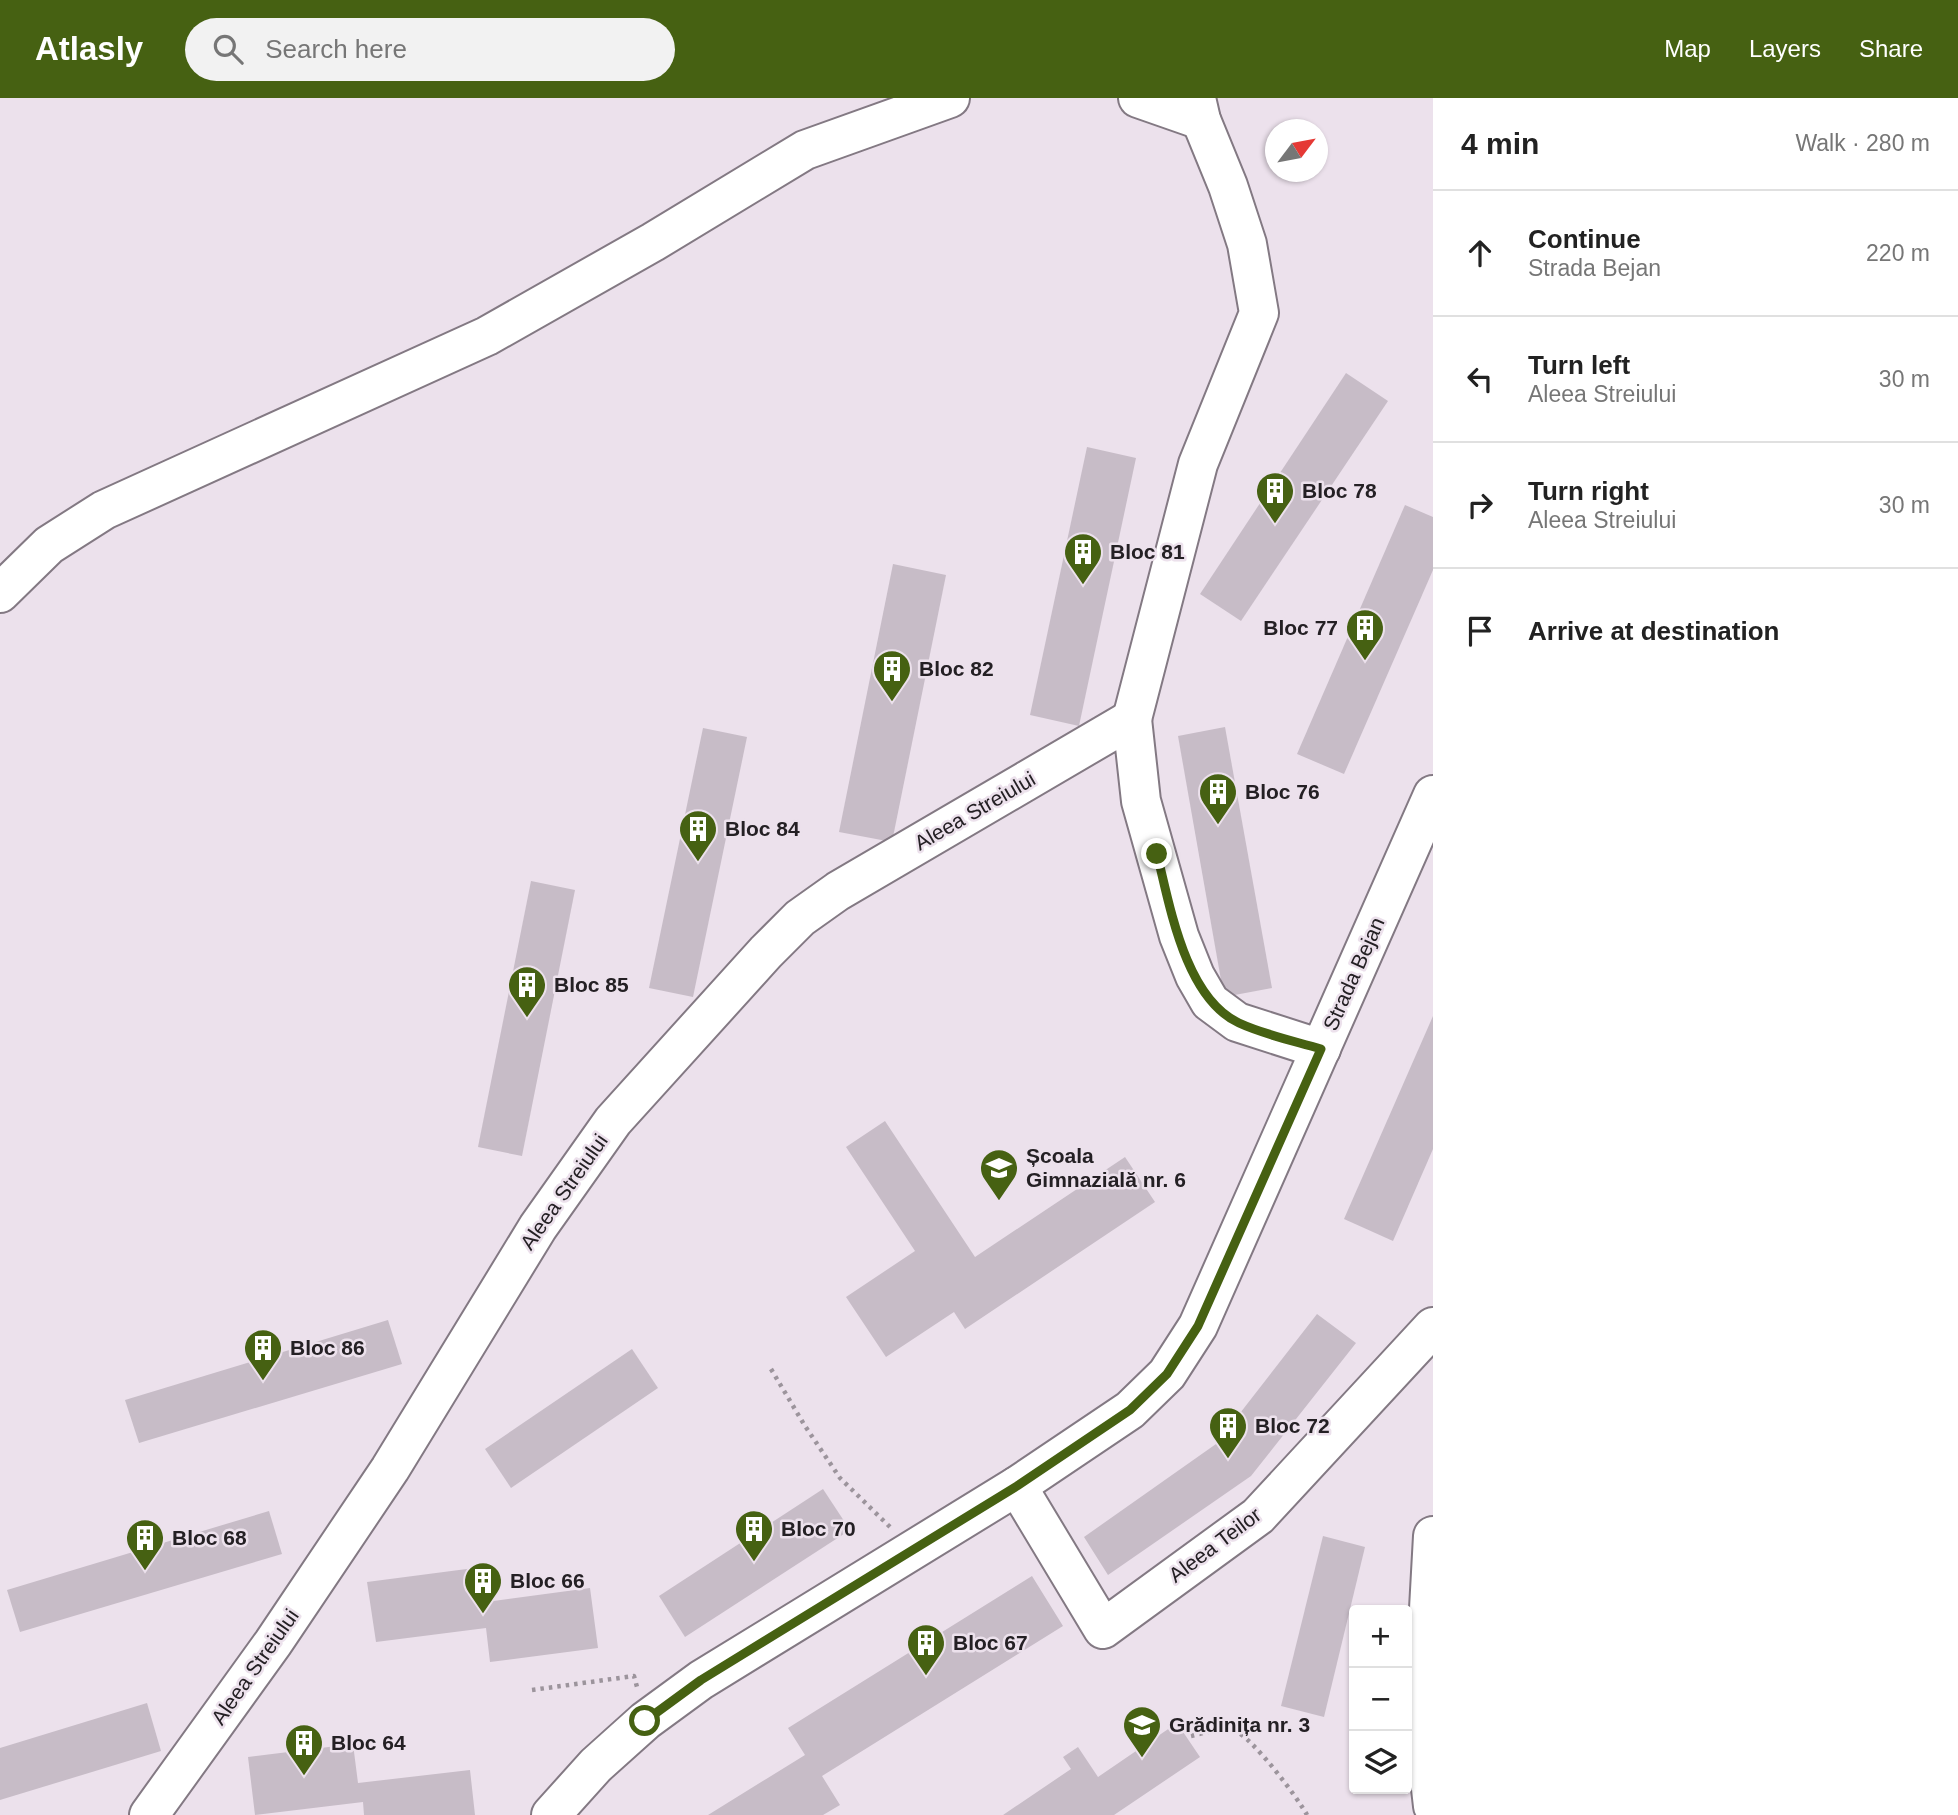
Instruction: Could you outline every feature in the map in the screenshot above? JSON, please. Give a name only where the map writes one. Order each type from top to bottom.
[{"type":"street","points":[[0,593],[48,545],[104,510],[487,336],[653,243],[804,150],[950,98]]},
{"type":"street","points":[[1138,98],[1199,109],[1247,244],[1259,313],[1198,464],[1132,719],[1141,801],[1179,936],[1210,1002],[1237,1022],[1321,1049]]},
{"type":"street","name":"Aleea Streiului","points":[[149,1815],[265,1654],[390,1469],[538,1227],[613,1121],[800,918],[838,891],[1132,719]]},
{"type":"street","name":"Strada Bejan","points":[[551,1815],[596,1765],[645,1721],[701,1680],[1017,1486],[1130,1410],[1167,1374],[1198,1326],[1433,795]]},
{"type":"street","name":"Aleea Teilor","points":[[1017,1486],[1103,1629],[1258,1516],[1433,1327]]},
{"type":"street","points":[[1433,1536],[1423,1718],[1433,1806]]},
{"type":"path","points":[[771,1369],[840,1478],[913,1550]]},
{"type":"path","points":[[532,1690],[634,1676],[645,1721]]},
{"type":"path","points":[[1191,1736],[1236,1731],[1279,1776],[1307,1815]]},
{"type":"building","name":"Bloc 78","points":[[1346,373],[1388,401],[1241,621],[1200,594]]},
{"type":"building","name":"Bloc 81","points":[[1087,447],[1136,458],[1079,726],[1030,715]]},
{"type":"building","name":"Bloc 77","points":[[1405,505],[1433,517],[1433,570],[1344,774],[1297,754]]},
{"type":"building","name":"Bloc 82","points":[[893,564],[946,575],[892,842],[839,832]]},
{"type":"building","name":"Bloc 76","points":[[1225,727],[1272,988],[1224,997],[1178,736]]},
{"type":"building","name":"Bloc 84","points":[[703,728],[747,737],[693,997],[649,988]]},
{"type":"building","name":"Bloc 85","points":[[531,881],[575,890],[522,1156],[478,1147]]},
{"type":"building","points":[[1433,1016],[1433,1149],[1393,1241],[1344,1219]]},
{"type":"building","points":[[885,1121],[975,1257],[1125,1157],[1155,1202],[965,1329],[954,1312],[886,1357],[846,1297],[915,1251],[846,1147]]},
{"type":"building","name":"Bloc 72","points":[[1317,1314],[1356,1343],[1251,1476],[1108,1575],[1084,1537],[1216,1444]]},
{"type":"building","name":"Bloc 86","points":[[388,1320],[402,1364],[139,1443],[125,1400]]},
{"type":"building","points":[[632,1349],[658,1388],[511,1488],[485,1449]]},
{"type":"building","name":"Bloc 70","points":[[823,1489],[850,1530],[685,1637],[659,1596]]},
{"type":"building","name":"Bloc 68","points":[[269,1511],[282,1554],[20,1632],[7,1590]]},
{"type":"building","points":[[1323,1536],[1365,1547],[1324,1717],[1281,1706]]},
{"type":"building","name":"Bloc 66","points":[[482,1567],[486,1602],[590,1588],[598,1648],[490,1662],[486,1628],[376,1642],[367,1582]]},
{"type":"building","name":"Bloc 67","points":[[1032,1576],[1063,1626],[822,1776],[840,1805],[823,1815],[708,1815],[805,1755],[788,1728]]},
{"type":"building","points":[[147,1703],[161,1751],[0,1800],[0,1748]]},
{"type":"building","points":[[1177,1723],[1200,1757],[1114,1815],[1003,1815],[1071,1769],[1063,1757],[1078,1747],[1098,1777]]},
{"type":"building","name":"Bloc 64","points":[[353,1744],[358,1783],[470,1770],[475,1815],[364,1815],[363,1802],[255,1815],[248,1757]]},
{"type":"place","name":"Bloc 78","points":[[1275,525]]},
{"type":"place","name":"Bloc 81","points":[[1083,586]]},
{"type":"place","name":"Bloc 77","points":[[1365,662]]},
{"type":"place","name":"Bloc 82","points":[[892,703]]},
{"type":"place","name":"Bloc 76","points":[[1218,826]]},
{"type":"place","name":"Bloc 84","points":[[698,863]]},
{"type":"place","name":"Bloc 85","points":[[527,1019]]},
{"type":"place","name":"Școala Gimnazială nr. 6","points":[[999,1202]]},
{"type":"place","name":"Bloc 86","points":[[263,1382]]},
{"type":"place","name":"Bloc 72","points":[[1228,1460]]},
{"type":"place","name":"Bloc 70","points":[[754,1563]]},
{"type":"place","name":"Bloc 68","points":[[145,1572]]},
{"type":"place","name":"Bloc 66","points":[[483,1615]]},
{"type":"place","name":"Bloc 67","points":[[926,1677]]},
{"type":"place","name":"Grădinița nr. 3","points":[[1142,1759]]},
{"type":"place","name":"Bloc 64","points":[[304,1777]]},
{"type":"route","points":[[645,1721],[701,1680],[1017,1486],[1130,1410],[1167,1374],[1198,1326],[1321,1049],[1237,1022],[1210,1002],[1195,976],[1179,936],[1157,854]]}]
